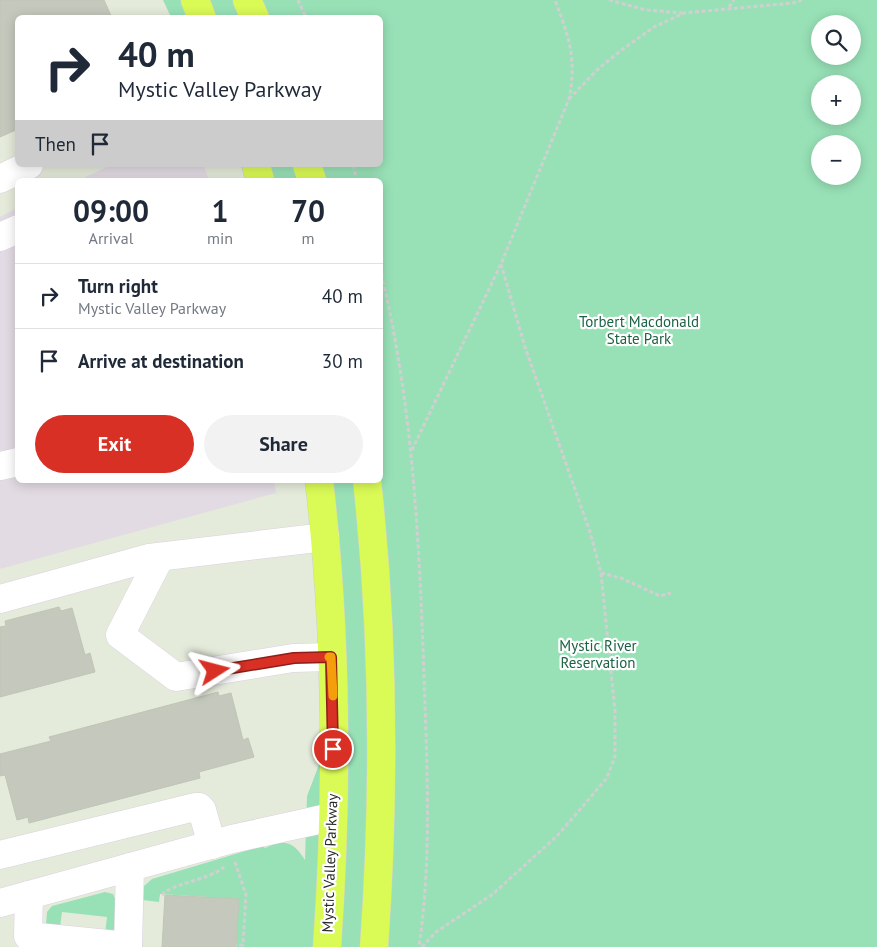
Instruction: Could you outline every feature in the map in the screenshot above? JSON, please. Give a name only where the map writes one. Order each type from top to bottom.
[{"type":"highway","points":[[195,0],[201,15]]},
{"type":"highway","points":[[247,0],[254,15]]},
{"type":"highway","name":"Mystic Valley Parkway","points":[[319,483],[325,538],[331,657],[332,817],[327,947]]},
{"type":"highway","points":[[367,483],[380,690],[380,841],[374,947]]},
{"type":"lane","points":[[0,237],[15,230]]},
{"type":"lane","points":[[0,466],[15,463]]},
{"type":"lane","points":[[0,600],[160,557],[325,538]]},
{"type":"lane","points":[[160,557],[120,636],[176,677],[294,658],[331,657]]},
{"type":"lane","points":[[0,855],[195,807],[199,807],[202,810],[212,845]]},
{"type":"lane","points":[[0,903],[212,845],[332,817]]},
{"type":"lane","points":[[29,895],[28,936],[128,947],[130,867]]},
{"type":"path","points":[[298,0],[305,15]]},
{"type":"path","points":[[412,451],[501,264],[569,99],[574,74],[572,55],[565,27],[555,0]]},
{"type":"path","points":[[609,0],[646,10],[684,13],[729,7],[793,3],[802,0]]},
{"type":"path","points":[[729,7],[734,0]]},
{"type":"path","points":[[569,99],[599,68],[624,49],[654,27],[684,13]]},
{"type":"path","points":[[421,947],[436,932],[493,894],[558,835],[607,778],[615,756],[615,712],[602,574],[590,532],[522,339],[501,264]]},
{"type":"path","points":[[383,283],[405,393],[412,451],[422,587],[427,773],[427,880],[421,947]]},
{"type":"path","points":[[602,574],[621,578],[660,596],[672,593]]},
{"type":"path","points":[[162,895],[170,889],[213,876],[234,859],[246,895],[243,945],[236,945]]},
{"type":"shaded area","points":[[107,167],[205,167],[208,178],[83,178]]},
{"type":"shaded area","points":[[15,209],[15,483],[274,483],[276,493],[0,569],[0,217]]},
{"type":"green space","name":"Mystic River Reservation","points":[[163,0],[877,0],[877,947],[236,947],[239,899],[160,894],[159,902],[142,900],[143,887],[152,879],[262,846],[265,848],[278,843],[292,845],[305,860],[307,796],[322,757],[315,566],[307,483],[383,483],[383,178],[244,178],[242,167],[383,167],[383,15],[170,15]]},
{"type":"green space","points":[[105,892],[113,894],[116,901],[115,931],[105,933],[107,917],[62,912],[60,927],[46,925],[47,912],[52,906]]},
{"type":"building","points":[[0,0],[104,0],[111,15],[15,15],[15,130],[0,137]]},
{"type":"building","points":[[59,607],[61,611],[72,608],[85,655],[90,653],[95,672],[0,697],[0,627],[6,626],[5,621]]},
{"type":"building","points":[[218,692],[219,696],[231,693],[243,740],[248,738],[254,757],[199,772],[200,778],[29,823],[28,817],[17,820],[5,775],[0,776],[0,754],[51,741],[49,737]]},
{"type":"building","points":[[165,895],[239,899],[236,947],[162,947]]},
{"type":"slow traffic","points":[[329,657],[331,657],[333,696]]},
{"type":"route","points":[[215,671],[294,658],[331,657],[333,749]]},
{"type":"park label","name":"Torbert Macdonald State Park","points":[[639,330]]}]
